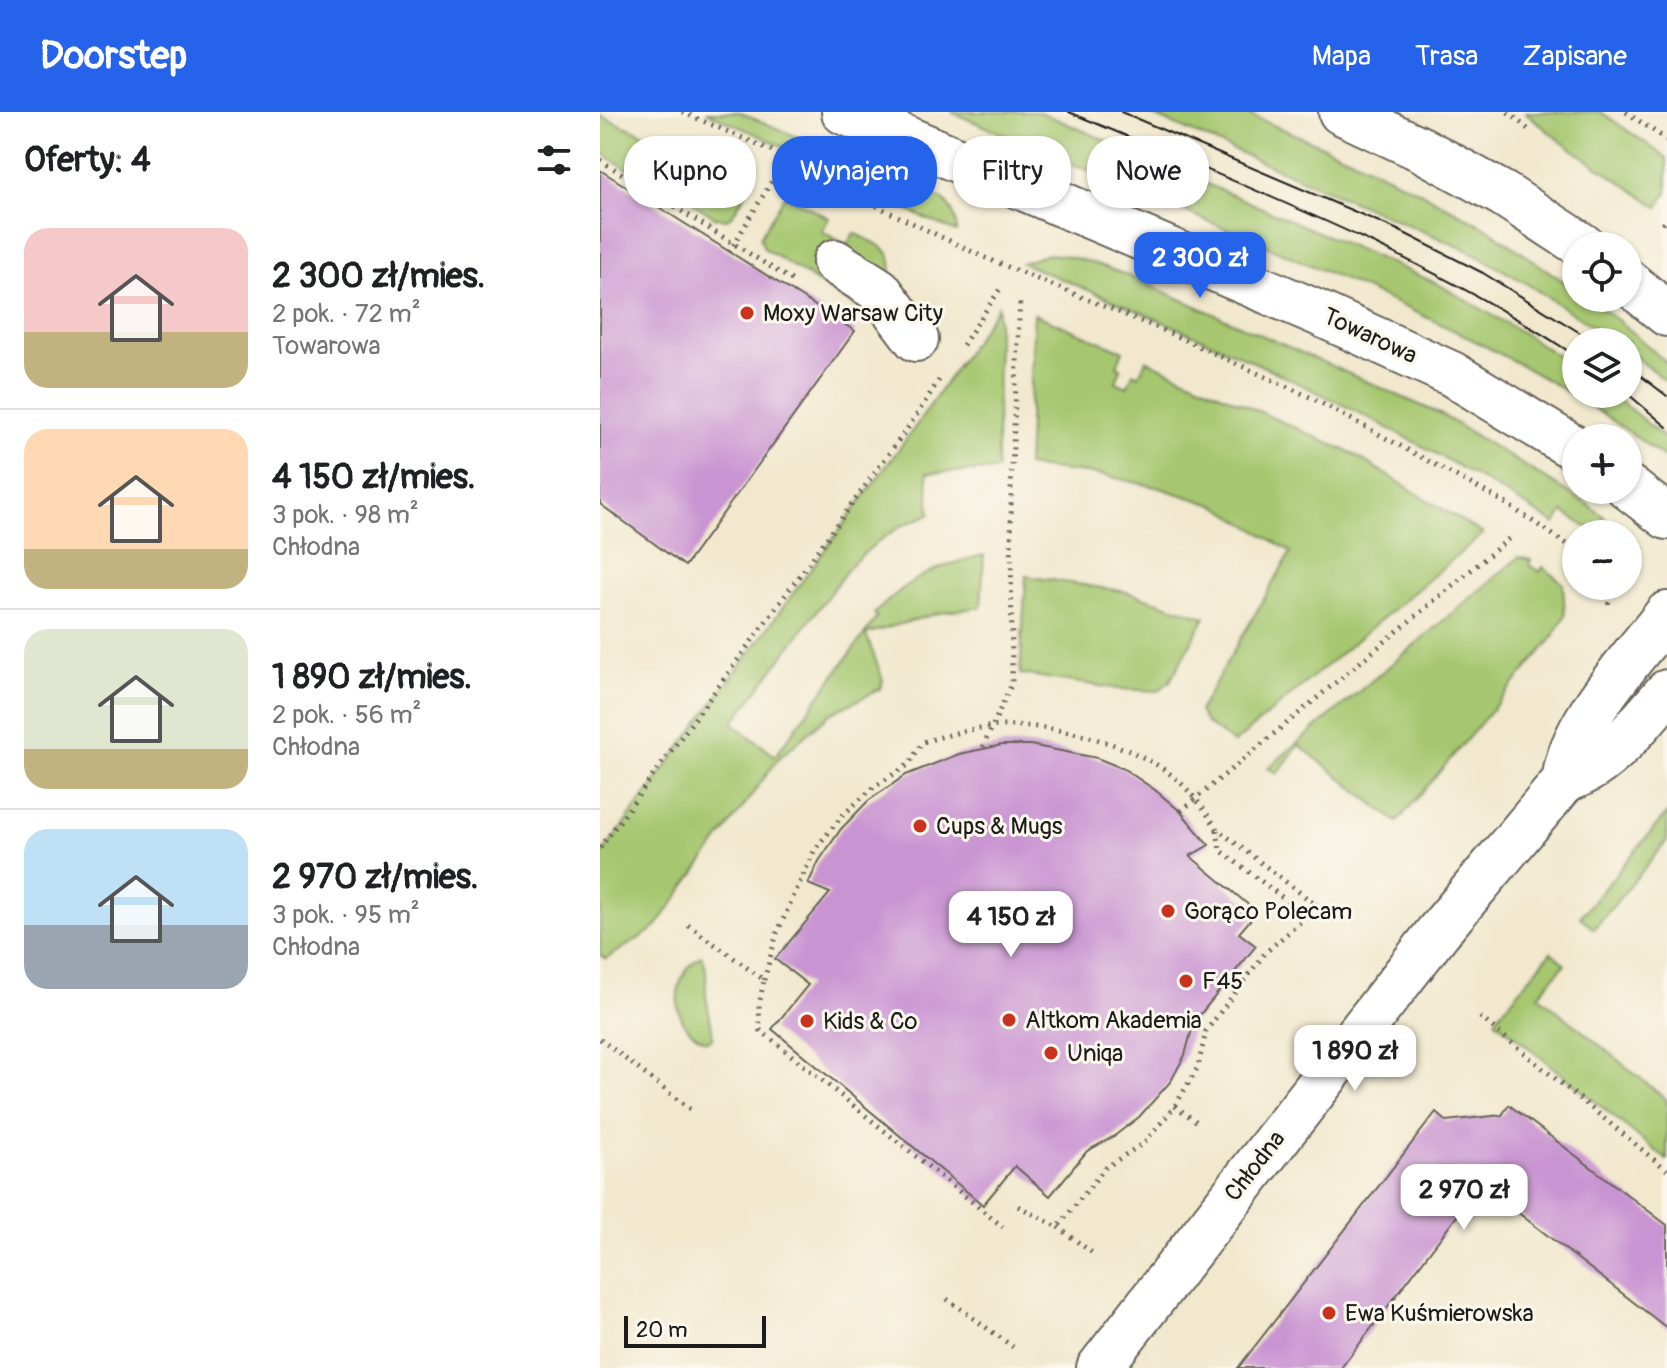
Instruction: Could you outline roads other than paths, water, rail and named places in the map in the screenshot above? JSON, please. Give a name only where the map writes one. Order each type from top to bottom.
[{"type":"main road","name":"Towarowa","points":[[844,112],[1316,312],[1452,374],[1562,441]]},
{"type":"main road","points":[[1341,112],[1421,149],[1503,194],[1562,232]]},
{"type":"main road","points":[[818,274],[879,290],[916,339]]},
{"type":"main road","points":[[1642,293],[1667,314]]},
{"type":"main road","points":[[1642,498],[1667,517]]},
{"type":"main road","name":"Chłodna","points":[[1565,780],[1565,764],[1572,744],[1596,707],[1667,614]]},
{"type":"main road","name":"Chłodna","points":[[1099,1368],[1438,932],[1565,780],[1612,752],[1667,692]]},
{"type":"tram line","points":[[1069,112],[1392,252],[1455,284],[1562,347]]},
{"type":"tram line","points":[[1121,112],[1398,230],[1483,273],[1572,328]]},
{"type":"tram line","points":[[1642,377],[1667,396]]},
{"type":"tram line","points":[[1642,406],[1667,427]]},
{"type":"place","name":"Moxy Warsaw City","points":[[747,313]]},
{"type":"place","name":"Cups & Mugs","points":[[920,826]]},
{"type":"place","name":"Gorąco Polecam","points":[[1168,911]]},
{"type":"place","name":"F45","points":[[1186,981]]},
{"type":"place","name":"Altkom Akademia","points":[[1009,1020]]},
{"type":"place","name":"Kids & Co","points":[[807,1021]]},
{"type":"place","name":"Uniqa","points":[[1051,1053]]},
{"type":"place","name":"Ewa Kuśmierowska","points":[[1329,1313]]}]
